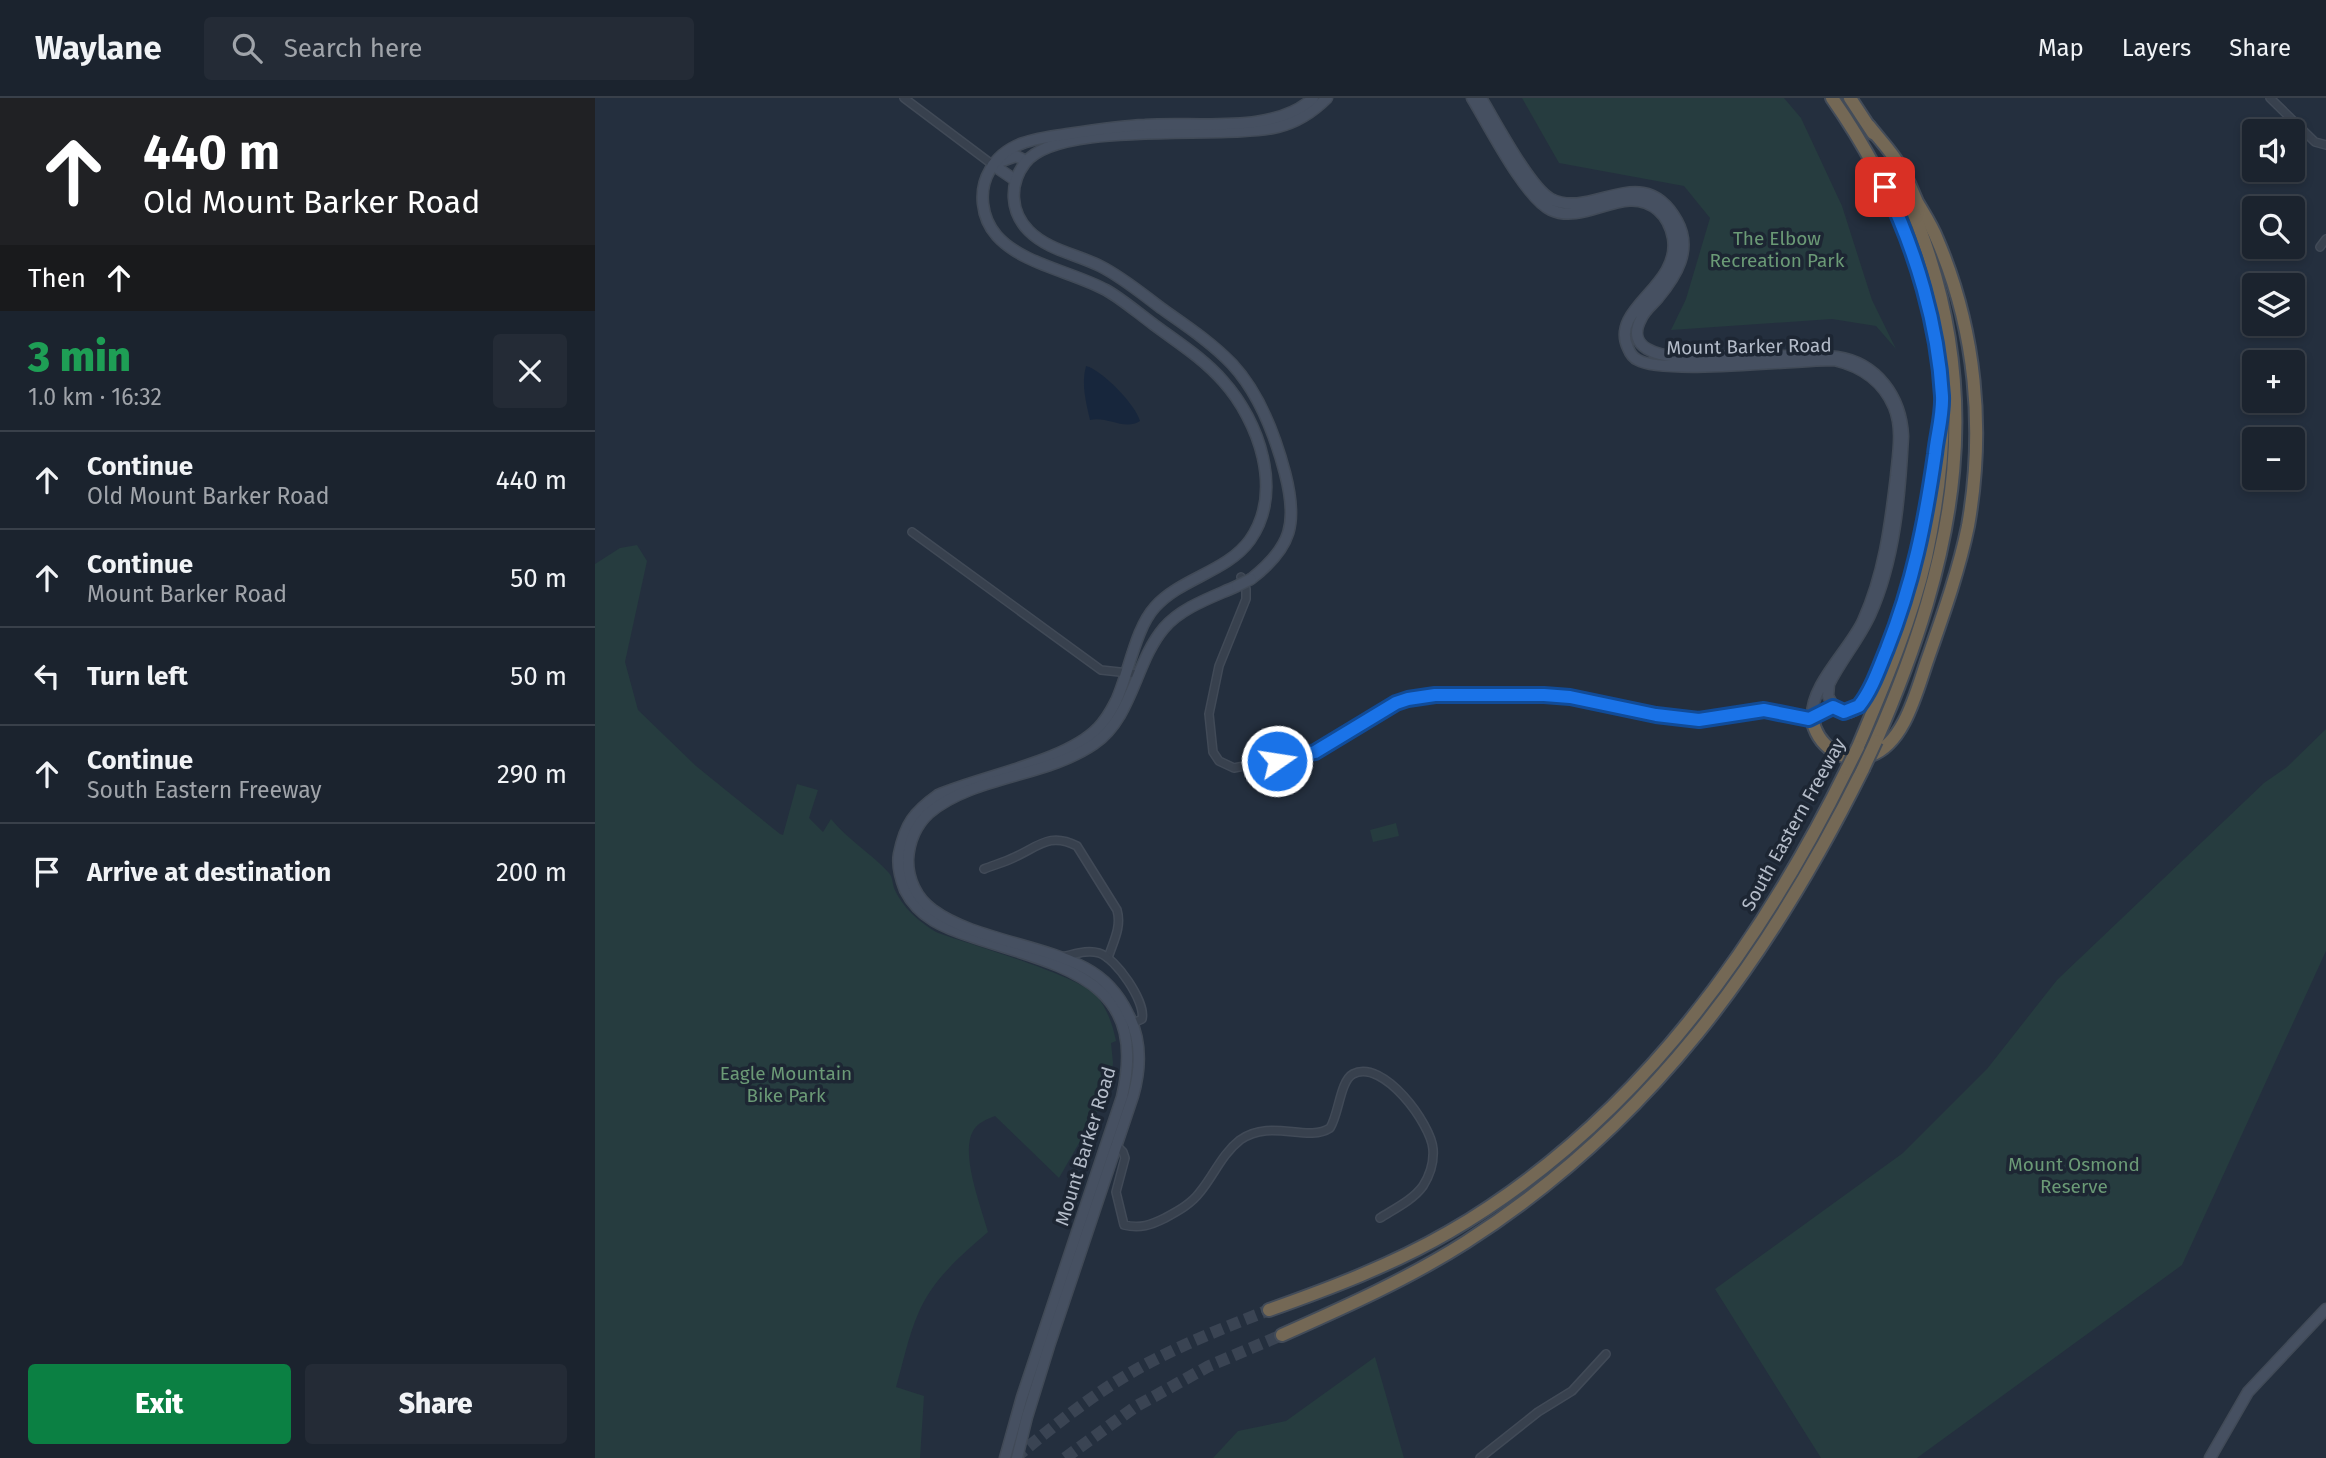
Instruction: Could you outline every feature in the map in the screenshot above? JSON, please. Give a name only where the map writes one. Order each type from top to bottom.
[{"type":"highway","name":"South Eastern Freeway","points":[[1269,1310],[1375,1269],[1447,1233],[1547,1165],[1608,1111],[1664,1053],[1738,957],[1802,854],[1858,747],[1901,636],[1925,557],[1938,480],[1942,399],[1939,359],[1931,320],[1908,242],[1876,169],[1832,98]]},
{"type":"highway","name":"South Eastern Freeway","points":[[1282,1335],[1384,1288],[1466,1242],[1564,1171],[1624,1116],[1680,1057],[1754,961],[1818,859],[1876,741],[1907,666],[1932,590],[1949,512],[1955,433],[1951,352],[1934,273],[1907,197],[1869,126],[1850,98]]},
{"type":"highway","points":[[1810,719],[1824,744],[1836,753],[1850,757],[1862,757],[1878,752],[1897,735],[1940,624],[1964,542],[1975,473],[1977,412],[1974,379],[1966,330],[1950,274],[1936,237],[1901,167],[1869,126]]},
{"type":"highway","points":[[1833,707],[1850,711],[1863,701],[1900,615],[1921,544],[1942,399]]},
{"type":"main road","points":[[993,165],[1012,147],[1030,140],[1145,125],[1252,122],[1286,115],[1314,98]]},
{"type":"main road","points":[[993,165],[1015,180],[1026,161],[1046,148],[1077,141],[1156,132],[1255,130],[1276,127],[1298,120],[1314,111],[1328,98]]},
{"type":"main road","name":"Mount Barker Road","points":[[1472,98],[1537,201],[1551,210],[1571,214],[1611,203],[1630,201],[1657,209],[1667,220],[1674,246],[1671,265],[1664,278],[1636,308],[1625,328],[1625,341],[1637,360],[1650,364],[1681,366],[1834,360],[1866,373],[1882,387],[1889,398],[1895,410],[1899,436],[1889,538],[1883,565],[1861,625],[1818,690],[1810,719]]},
{"type":"main road","name":"Mount Barker Road","points":[[1481,98],[1543,194],[1573,204],[1615,193],[1641,193],[1662,202],[1671,211],[1682,231],[1683,255],[1674,278],[1639,320],[1638,334],[1641,344],[1648,351],[1662,356],[1681,357],[1834,356],[1860,364],[1873,372],[1894,396],[1902,421],[1903,436],[1889,558],[1871,614],[1829,684],[1828,696],[1833,707]]},
{"type":"main road","points":[[993,165],[1014,156],[1026,161]]},
{"type":"main road","name":"Mount Barker Road","points":[[993,165],[984,185],[984,209],[991,229],[999,239],[1023,255],[1073,274],[1109,292],[1200,358],[1235,396],[1251,424],[1266,472],[1263,512],[1248,542],[1224,563],[1171,592],[1153,609],[1145,624],[1120,714],[1100,740],[1067,760],[953,798],[928,814],[912,838],[908,860],[911,881],[922,900],[932,910],[962,924],[1060,957],[1087,969],[1105,982],[1119,999],[1129,1025],[1128,1068],[1112,1143],[1017,1458]]},
{"type":"main road","name":"Mount Barker Road","points":[[1015,180],[1016,209],[1028,230],[1049,245],[1100,266],[1122,279],[1201,337],[1233,365],[1262,410],[1277,447],[1289,490],[1290,523],[1279,554],[1271,563],[1171,621],[1098,728],[1081,742],[1061,752],[938,795],[921,807],[904,834],[898,859],[903,885],[928,918],[946,928],[1057,965],[1076,974],[1102,992],[1129,1025]]},
{"type":"main road","points":[[1810,719],[1833,707]]},
{"type":"main road","name":"Mount Barker Road","points":[[1005,1458],[1019,1408],[1112,1143]]},
{"type":"main road","points":[[2210,1458],[2248,1392],[2326,1309]]},
{"type":"street","points":[[904,98],[993,165]]},
{"type":"street","points":[[2270,98],[2315,142],[2326,145]]},
{"type":"street","points":[[2320,247],[2326,239]]},
{"type":"street","points":[[912,532],[1101,670],[1133,673]]},
{"type":"street","points":[[1243,580],[1246,598],[1219,666],[1209,713],[1213,752],[1219,761],[1227,766],[1244,767],[1315,752],[1396,703],[1435,695],[1570,697],[1656,715],[1699,720],[1767,710],[1810,719]]},
{"type":"street","points":[[984,869],[1047,841],[1067,841],[1077,846],[1117,910],[1118,929],[1108,958]]},
{"type":"street","points":[[1060,957],[1087,952],[1102,954],[1108,958],[1127,980],[1141,1006],[1142,1019],[1129,1025]]},
{"type":"street","points":[[1112,1143],[1125,1158],[1116,1192],[1124,1225],[1136,1228],[1146,1226],[1191,1202],[1207,1183],[1220,1160],[1248,1136],[1274,1129],[1317,1132],[1330,1128],[1337,1116],[1348,1079],[1358,1072],[1370,1073],[1393,1086],[1405,1098],[1423,1122],[1433,1148],[1432,1163],[1423,1186],[1408,1201],[1380,1219]]},
{"type":"street","points":[[1480,1458],[1538,1412],[1572,1391],[1606,1354]]},
{"type":"green space","name":"The Elbow Recreation Park","points":[[1522,98],[1784,98],[1801,118],[1842,206],[1872,300],[1896,349],[1876,326],[1832,319],[1671,330],[1686,299],[1710,218],[1684,186],[1559,163]]},
{"type":"green space","name":"Eagle Mountain Bike Park","points":[[637,545],[647,561],[625,662],[638,710],[696,766],[780,834],[783,835],[797,784],[818,790],[809,818],[823,832],[831,819],[882,866],[890,875],[906,908],[917,919],[936,932],[1046,970],[1086,988],[1101,1001],[1113,1029],[1116,1041],[1111,1043],[1113,1063],[1110,1089],[1059,1178],[995,1116],[973,1131],[970,1141],[970,1166],[988,1232],[948,1269],[931,1290],[911,1332],[896,1387],[924,1396],[920,1458],[595,1458],[595,564],[620,548]]},
{"type":"green space","name":"Mount Osmond Reserve","points":[[2326,729],[2326,951],[2182,1265],[1917,1458],[1821,1458],[1715,1289],[1903,1153],[1987,1069],[2057,980],[2264,783],[2287,767]]},
{"type":"green space","points":[[1396,823],[1399,836],[1373,842],[1370,830]]},
{"type":"green space","points":[[1375,1357],[1404,1458],[1213,1458],[1238,1431],[1286,1421]]},
{"type":"water","points":[[1086,366],[1101,374],[1118,389],[1140,421],[1122,424],[1090,420],[1084,386]]},
{"type":"tunnel","points":[[1015,1458],[1070,1414],[1144,1365],[1269,1310]]},
{"type":"tunnel","points":[[1065,1458],[1135,1407],[1209,1366],[1282,1335]]},
{"type":"route","points":[[1277,761],[1315,752],[1396,703],[1435,695],[1570,697],[1671,718],[1699,720],[1764,710],[1809,719],[1833,707],[1844,712],[1859,706],[1869,690],[1900,615],[1921,544],[1942,399],[1939,359],[1921,281],[1885,187]]}]
